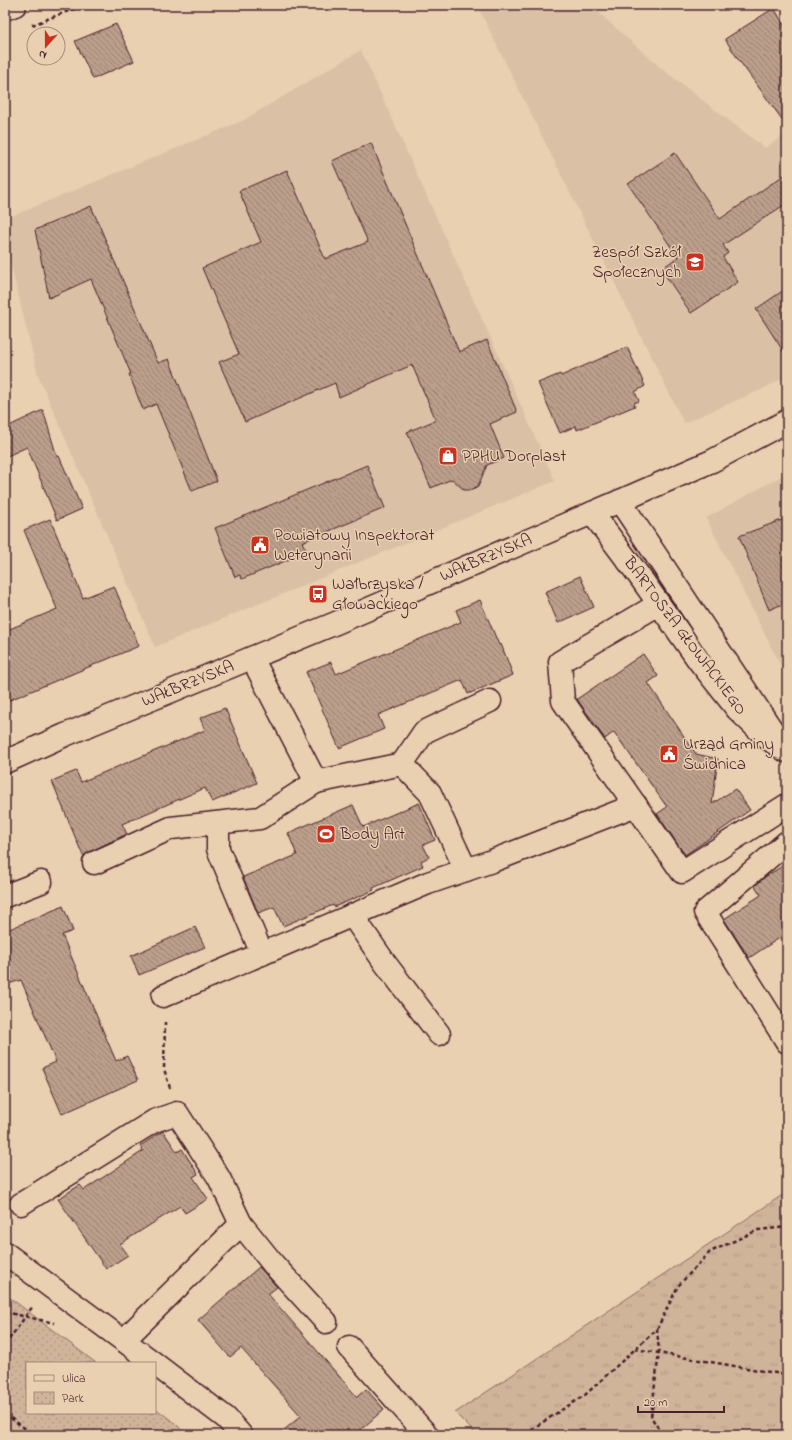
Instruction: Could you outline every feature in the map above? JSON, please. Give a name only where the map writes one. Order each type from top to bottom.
[{"type":"street","points":[[5,9],[15,5]]},
{"type":"street","name":"WAŁBRZYSKA","points":[[5,762],[65,735],[252,658],[712,461],[787,421]]},
{"type":"street","name":"BARTOSZA GŁOWACKIEGO","points":[[620,501],[786,751]]},
{"type":"street","name":"BARTOSZA GŁOWACKIEGO","points":[[592,513],[699,660],[737,709],[767,738],[786,751]]},
{"type":"street","points":[[659,604],[560,662],[563,701],[682,872],[787,805]]},
{"type":"street","points":[[252,658],[316,782]]},
{"type":"street","points":[[94,863],[171,828],[260,818],[316,782],[402,764],[424,732],[490,701]]},
{"type":"street","points":[[402,764],[430,793],[466,870]]},
{"type":"street","points":[[163,996],[428,883],[636,805]]},
{"type":"street","points":[[218,823],[218,849],[262,954]]},
{"type":"street","points":[[787,842],[705,912],[787,1042]]},
{"type":"street","points":[[5,896],[40,882]]},
{"type":"street","points":[[352,915],[385,963],[439,1034]]},
{"type":"street","points":[[21,1204],[154,1121],[177,1113],[219,1178],[241,1224],[274,1265],[326,1322]]},
{"type":"street","points":[[124,1340],[241,1224]]},
{"type":"street","points":[[5,1253],[154,1362]]},
{"type":"street","points":[[349,1347],[427,1435]]},
{"type":"street","points":[[156,1364],[226,1418],[241,1435]]},
{"type":"path","points":[[29,26],[84,5]]},
{"type":"path","points":[[163,996],[165,1024],[164,1069],[177,1113]]},
{"type":"path","points":[[527,1435],[532,1429],[585,1395],[657,1329],[678,1286],[710,1252],[758,1230],[787,1228]]},
{"type":"path","points":[[5,1345],[36,1302]]},
{"type":"path","points":[[5,1312],[60,1324]]},
{"type":"path","points":[[657,1329],[659,1352],[651,1417],[663,1435]]},
{"type":"path","points":[[635,1349],[787,1375]]},
{"type":"path","points":[[5,1414],[34,1435]]},
{"type":"shaded area","name":"Zespół Szkół Społecznych","points":[[477,5],[590,5],[662,69],[765,148],[787,133],[787,376],[763,389],[684,423]]},
{"type":"shaded area","points":[[361,50],[555,481],[155,647],[38,375],[5,242],[5,219],[242,121]]},
{"type":"shaded area","points":[[787,473],[787,671],[784,672],[706,518]]},
{"type":"green space","points":[[787,1192],[787,1435],[477,1435],[455,1413]]},
{"type":"green space","points":[[5,1294],[95,1362],[26,1362],[26,1414],[156,1414],[156,1409],[176,1424],[186,1435],[5,1435]]},
{"type":"building","points":[[774,8],[787,30],[787,126],[725,39]]},
{"type":"building","points":[[116,24],[134,61],[93,79],[75,41]]},
{"type":"building","points":[[371,143],[459,352],[487,340],[517,412],[490,424],[504,458],[487,465],[478,486],[471,490],[464,490],[452,479],[431,488],[407,432],[436,420],[412,365],[339,397],[335,383],[245,422],[219,362],[239,354],[202,268],[261,242],[239,191],[287,170],[325,259],[368,242],[332,161]]},
{"type":"building","name":"Zespół Szkół Społecznych","points":[[675,153],[720,219],[787,173],[787,203],[723,245],[728,253],[723,257],[738,282],[691,313],[661,269],[678,257],[628,184]]},
{"type":"building","points":[[91,206],[158,363],[169,359],[217,481],[192,491],[156,404],[143,410],[129,374],[131,374],[91,279],[49,298],[35,230]]},
{"type":"building","points":[[787,288],[787,357],[756,309]]},
{"type":"building","points":[[627,347],[645,386],[635,392],[639,401],[634,403],[635,406],[577,430],[576,426],[560,433],[538,383],[560,374],[561,376]]},
{"type":"building","points":[[43,410],[57,457],[59,456],[82,509],[57,520],[27,447],[5,457],[5,428]]},
{"type":"building","points":[[367,465],[385,508],[302,542],[307,552],[242,579],[240,575],[235,577],[215,528]]},
{"type":"building","points":[[787,518],[787,602],[769,610],[739,536]]},
{"type":"building","points":[[50,519],[83,598],[114,586],[139,646],[5,702],[5,631],[57,609],[24,530]]},
{"type":"building","points":[[580,576],[594,607],[558,623],[545,592]]},
{"type":"building","points":[[480,600],[499,645],[501,644],[513,675],[468,694],[462,680],[378,715],[384,729],[339,748],[306,672],[331,662],[336,674],[461,622],[456,610]]},
{"type":"building","points":[[643,654],[658,676],[648,683],[696,754],[718,759],[712,804],[735,789],[750,810],[685,855],[657,814],[667,807],[614,732],[605,739],[577,699]]},
{"type":"building","points":[[225,708],[257,783],[212,802],[205,788],[122,824],[127,834],[83,856],[52,781],[76,771],[81,782],[205,730],[200,718]]},
{"type":"building","points":[[419,803],[435,840],[423,845],[429,857],[421,861],[423,866],[373,888],[374,890],[283,926],[274,907],[258,913],[243,877],[297,855],[288,833],[353,805],[363,827]]},
{"type":"building","points":[[787,863],[787,933],[749,958],[724,919],[761,895],[755,886],[765,877]]},
{"type":"building","points":[[63,906],[73,931],[62,935],[116,1061],[127,1056],[138,1080],[62,1114],[42,1068],[56,1062],[21,980],[5,985],[5,931]]},
{"type":"building","points":[[195,927],[205,947],[139,975],[131,956]]},
{"type":"building","points":[[163,1131],[177,1152],[182,1149],[198,1174],[193,1177],[208,1199],[185,1213],[180,1206],[120,1244],[128,1255],[106,1269],[58,1199],[80,1185],[84,1190],[143,1151],[140,1146]]},
{"type":"building","points":[[259,1267],[277,1287],[268,1294],[357,1397],[366,1389],[384,1409],[355,1435],[278,1435],[301,1416],[241,1348],[230,1357],[198,1320]]},
{"type":"place","name":"Zespół Szkół Społecznych","points":[[695,262]]},
{"type":"place","name":"PPHU Dorplast","points":[[448,456]]},
{"type":"place","name":"Powiatowy Inspektorat Weterynarii","points":[[260,545]]},
{"type":"place","name":"Wałbrzyska / Głowackiego","points":[[318,594]]},
{"type":"place","name":"Urząd Gminy Świdnica","points":[[669,754]]},
{"type":"place","name":"Body Art","points":[[326,834]]}]
